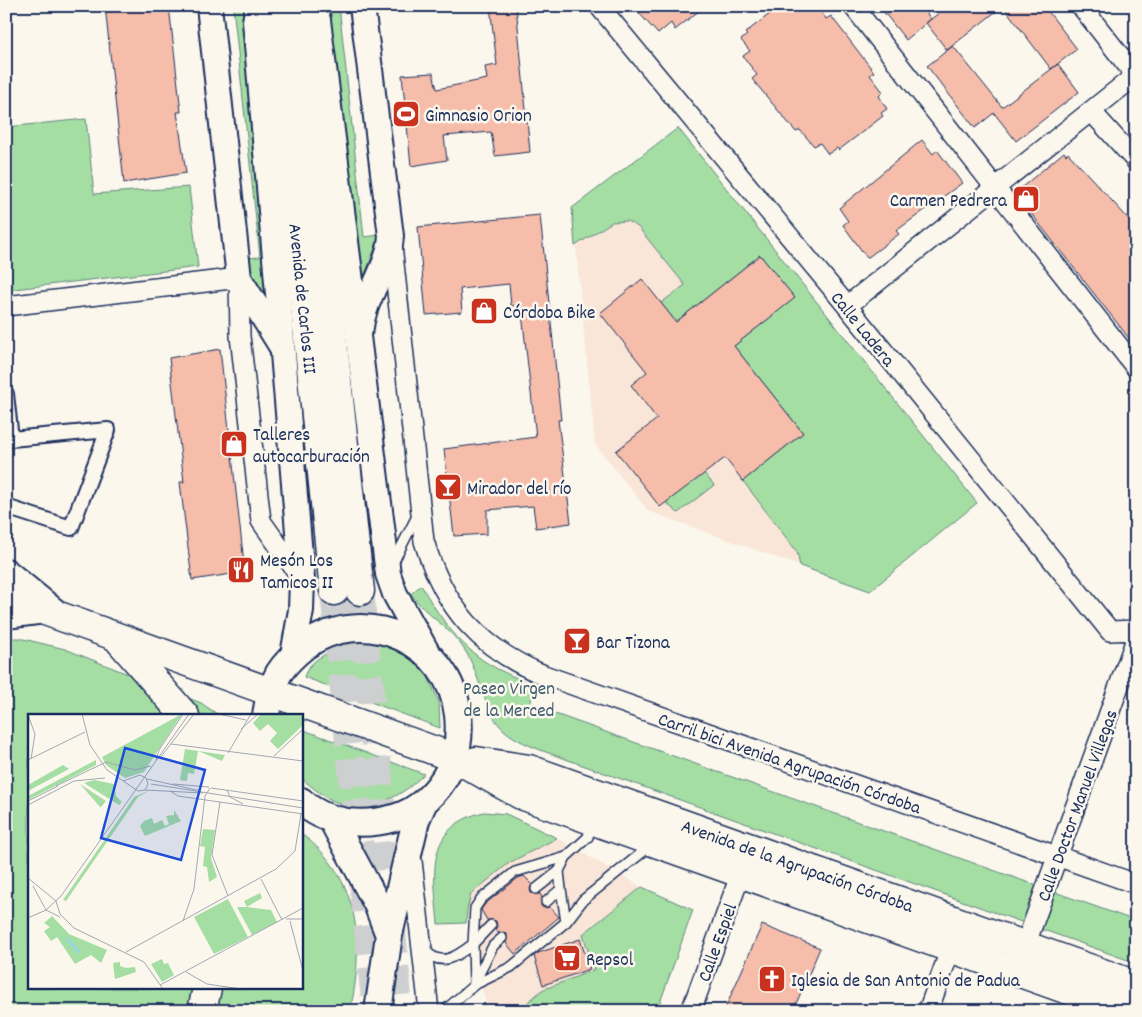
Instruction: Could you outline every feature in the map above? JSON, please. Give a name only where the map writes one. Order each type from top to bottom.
[{"type":"main road","name":"Avenida de Carlos III","points":[[274,6],[347,591],[296,6]]},
{"type":"main road","name":"Avenida de la Agrupación Córdoba","points":[[6,597],[118,638],[268,704],[455,758],[530,769],[1136,985]]},
{"type":"main road","points":[[268,704],[280,672],[293,655],[317,638],[345,628],[374,628],[402,636],[427,652],[445,674],[457,700],[460,729],[455,758],[443,782],[424,802],[403,815],[380,822],[355,823],[331,818],[302,802]]},
{"type":"main road","points":[[118,638],[183,714]]},
{"type":"main road","name":"Avenida de la Agrupación Córdoba","points":[[455,758],[521,795],[1126,1011]]},
{"type":"main road","points":[[378,1011],[389,935],[416,820],[424,802]]},
{"type":"main road","points":[[331,818],[374,896],[389,935]]},
{"type":"main road","points":[[202,1011],[207,990]]},
{"type":"street","name":"Avenida de Carlos III","points":[[209,6],[239,278],[240,336],[261,521],[302,579]]},
{"type":"street","name":"Avenida de Carlos III","points":[[258,6],[255,21],[302,579],[301,610],[293,655]]},
{"type":"street","points":[[315,6],[388,574],[395,594],[427,652]]},
{"type":"street","points":[[362,6],[391,236],[419,510]]},
{"type":"street","name":"Calle Ladera","points":[[599,6],[847,306],[1110,631],[1136,630]]},
{"type":"street","points":[[853,6],[1136,368]]},
{"type":"street","points":[[847,306],[1136,75],[1081,6]]},
{"type":"street","points":[[1091,111],[1136,161]]},
{"type":"street","points":[[359,349],[364,308],[389,249],[391,236]]},
{"type":"street","name":"Avenida de Carlos III","points":[[239,278],[284,350]]},
{"type":"street","points":[[6,306],[239,278]]},
{"type":"street","points":[[6,394],[11,439],[108,430],[71,528],[6,507]]},
{"type":"street","name":"Carril bici Avenida Agrupación Córdoba","points":[[419,510],[424,541],[434,574],[460,614],[495,650],[538,673],[1136,884]]},
{"type":"street","name":"Avenida de la Agrupación Córdoba","points":[[6,571],[54,615]]},
{"type":"street","name":"Avenida de la Agrupación Córdoba","points":[[6,616],[54,615]]},
{"type":"street","name":"Calle Doctor Manuel Villegas","points":[[1016,971],[1136,638]]},
{"type":"street","points":[[410,845],[429,1011]]},
{"type":"street","name":"Calle Espiel","points":[[691,1011],[740,873]]},
{"type":"street","points":[[928,1011],[960,922]]},
{"type":"lane","points":[[388,574],[419,510]]},
{"type":"lane","points":[[536,890],[559,870],[566,857],[588,837],[590,828],[586,820],[579,816]]},
{"type":"lane","points":[[444,1011],[474,984],[511,967],[566,922],[583,900],[646,848],[653,846],[667,847]]},
{"type":"lane","points":[[474,984],[473,944],[475,908],[481,899],[515,872],[566,857]]},
{"type":"lane","points":[[559,870],[566,922]]},
{"type":"lane","points":[[546,902],[561,889]]},
{"type":"lane","points":[[421,944],[429,955],[444,960],[452,959],[473,944],[491,925]]},
{"type":"lane","points":[[474,984],[493,946],[502,938]]},
{"type":"shaded area","points":[[678,128],[879,382],[870,591],[648,511],[595,444],[572,208]]},
{"type":"shaded area","name":"Repsol","points":[[557,838],[642,887],[583,934],[594,970],[542,990],[518,1011],[511,1004],[503,1011],[493,1011],[486,1003],[468,937],[467,910],[471,894],[509,863]]},
{"type":"green space","points":[[233,6],[244,6],[245,34],[275,312],[257,290],[244,258],[260,257]]},
{"type":"green space","points":[[326,6],[339,6],[364,237],[380,235],[360,287]]},
{"type":"green space","points":[[86,119],[94,194],[189,187],[198,267],[6,290],[6,127]]},
{"type":"green space","points":[[678,128],[977,503],[870,591],[800,566],[797,552],[743,481],[803,433],[734,346],[794,298],[760,255],[676,322],[661,303],[685,285],[638,227],[627,221],[612,222],[575,246],[572,208]]},
{"type":"green space","points":[[703,472],[714,485],[678,513],[665,502]]},
{"type":"green space","name":"Paseo Virgen de la Merced","points":[[421,585],[445,623],[468,648],[504,672],[535,686],[530,705],[1136,921],[1136,963],[543,751],[518,740],[497,723],[491,713],[470,659],[464,649],[445,627],[423,608],[411,594]]},
{"type":"green space","points":[[6,638],[19,638],[65,649],[201,703],[217,714],[28,714],[28,990],[302,990],[302,835],[321,851],[336,870],[346,891],[357,937],[357,961],[350,1011],[6,1011]]},
{"type":"green space","points":[[352,644],[380,644],[399,651],[425,670],[439,702],[440,728],[304,677],[307,670],[317,659]]},
{"type":"green space","points":[[302,729],[424,774],[400,794],[373,804],[344,804],[322,795],[302,779]]},
{"type":"green space","points":[[484,812],[506,814],[557,838],[509,863],[471,894],[466,923],[438,924],[435,871],[442,841],[451,829],[464,819]]},
{"type":"green space","points":[[642,887],[693,910],[657,1011],[518,1011],[542,990],[594,970],[583,934]]},
{"type":"building","points":[[105,6],[169,6],[181,112],[177,112],[186,173],[124,183]]},
{"type":"building","points":[[490,6],[516,6],[530,152],[495,156],[491,132],[444,136],[447,160],[411,166],[402,75],[433,73],[437,89],[487,79],[485,67],[497,65]]},
{"type":"building","points":[[648,6],[705,6],[675,30],[671,23],[658,34],[639,13]]},
{"type":"building","points":[[780,6],[817,6],[826,19],[831,16],[874,72],[870,75],[883,92],[879,96],[887,109],[881,113],[883,116],[839,150],[837,148],[828,154],[820,143],[814,146],[800,130],[796,132],[752,79],[757,75],[743,56],[750,51],[741,40],[747,35],[745,33]]},
{"type":"building","points":[[879,6],[921,6],[931,19],[906,40]]},
{"type":"building","points":[[948,6],[1003,6],[947,50],[926,23]]},
{"type":"building","points":[[1003,6],[1044,6],[1077,49],[1051,69]]},
{"type":"building","points":[[953,46],[1002,107],[1058,64],[1079,92],[1016,141],[994,113],[975,128],[927,66]]},
{"type":"building","points":[[922,140],[933,154],[937,150],[962,183],[896,231],[899,234],[867,258],[843,225],[848,221],[839,208]]},
{"type":"building","points":[[1064,152],[1066,155],[1068,153],[1136,227],[1136,347],[1015,193]]},
{"type":"building","points":[[540,215],[561,420],[558,420],[571,523],[536,528],[533,506],[487,510],[487,534],[454,536],[444,449],[536,437],[521,305],[511,306],[509,284],[460,289],[462,312],[426,315],[418,227]]},
{"type":"building","points":[[760,255],[795,298],[734,346],[803,433],[743,481],[725,458],[660,507],[616,451],[657,419],[631,385],[647,372],[600,313],[642,279],[676,322]]},
{"type":"building","points":[[220,349],[245,572],[192,580],[180,482],[184,482],[169,358]]},
{"type":"building","points":[[524,876],[532,884],[531,893],[540,894],[542,897],[541,906],[544,908],[550,907],[559,917],[515,954],[506,943],[507,934],[503,932],[498,933],[495,930],[497,926],[496,921],[487,920],[481,910],[485,904],[518,878]]},
{"type":"building","name":"Iglesia de San Antonio de Padua","points":[[762,925],[820,948],[793,1011],[724,1011]]},
{"type":"building","name":"Repsol","points":[[580,939],[590,969],[543,985],[534,956]]},
{"type":"tunnel","points":[[334,591],[375,1000]]},
{"type":"tunnel","points":[[360,591],[399,1011]]},
{"type":"place","name":"Gimnasio Orion","points":[[406,114]]},
{"type":"place","name":"Carmen Pedrera","points":[[1026,199]]},
{"type":"place","name":"Córdoba Bike","points":[[484,311]]},
{"type":"place","name":"Talleres autocarburación","points":[[234,444]]},
{"type":"place","name":"Mirador del río","points":[[448,487]]},
{"type":"place","name":"Mesón Los Tamicos II","points":[[241,570]]},
{"type":"place","name":"Bar Tizona","points":[[577,641]]},
{"type":"place","name":"Repsol","points":[[567,958]]},
{"type":"place","name":"Iglesia de San Antonio de Padua","points":[[772,979]]}]
